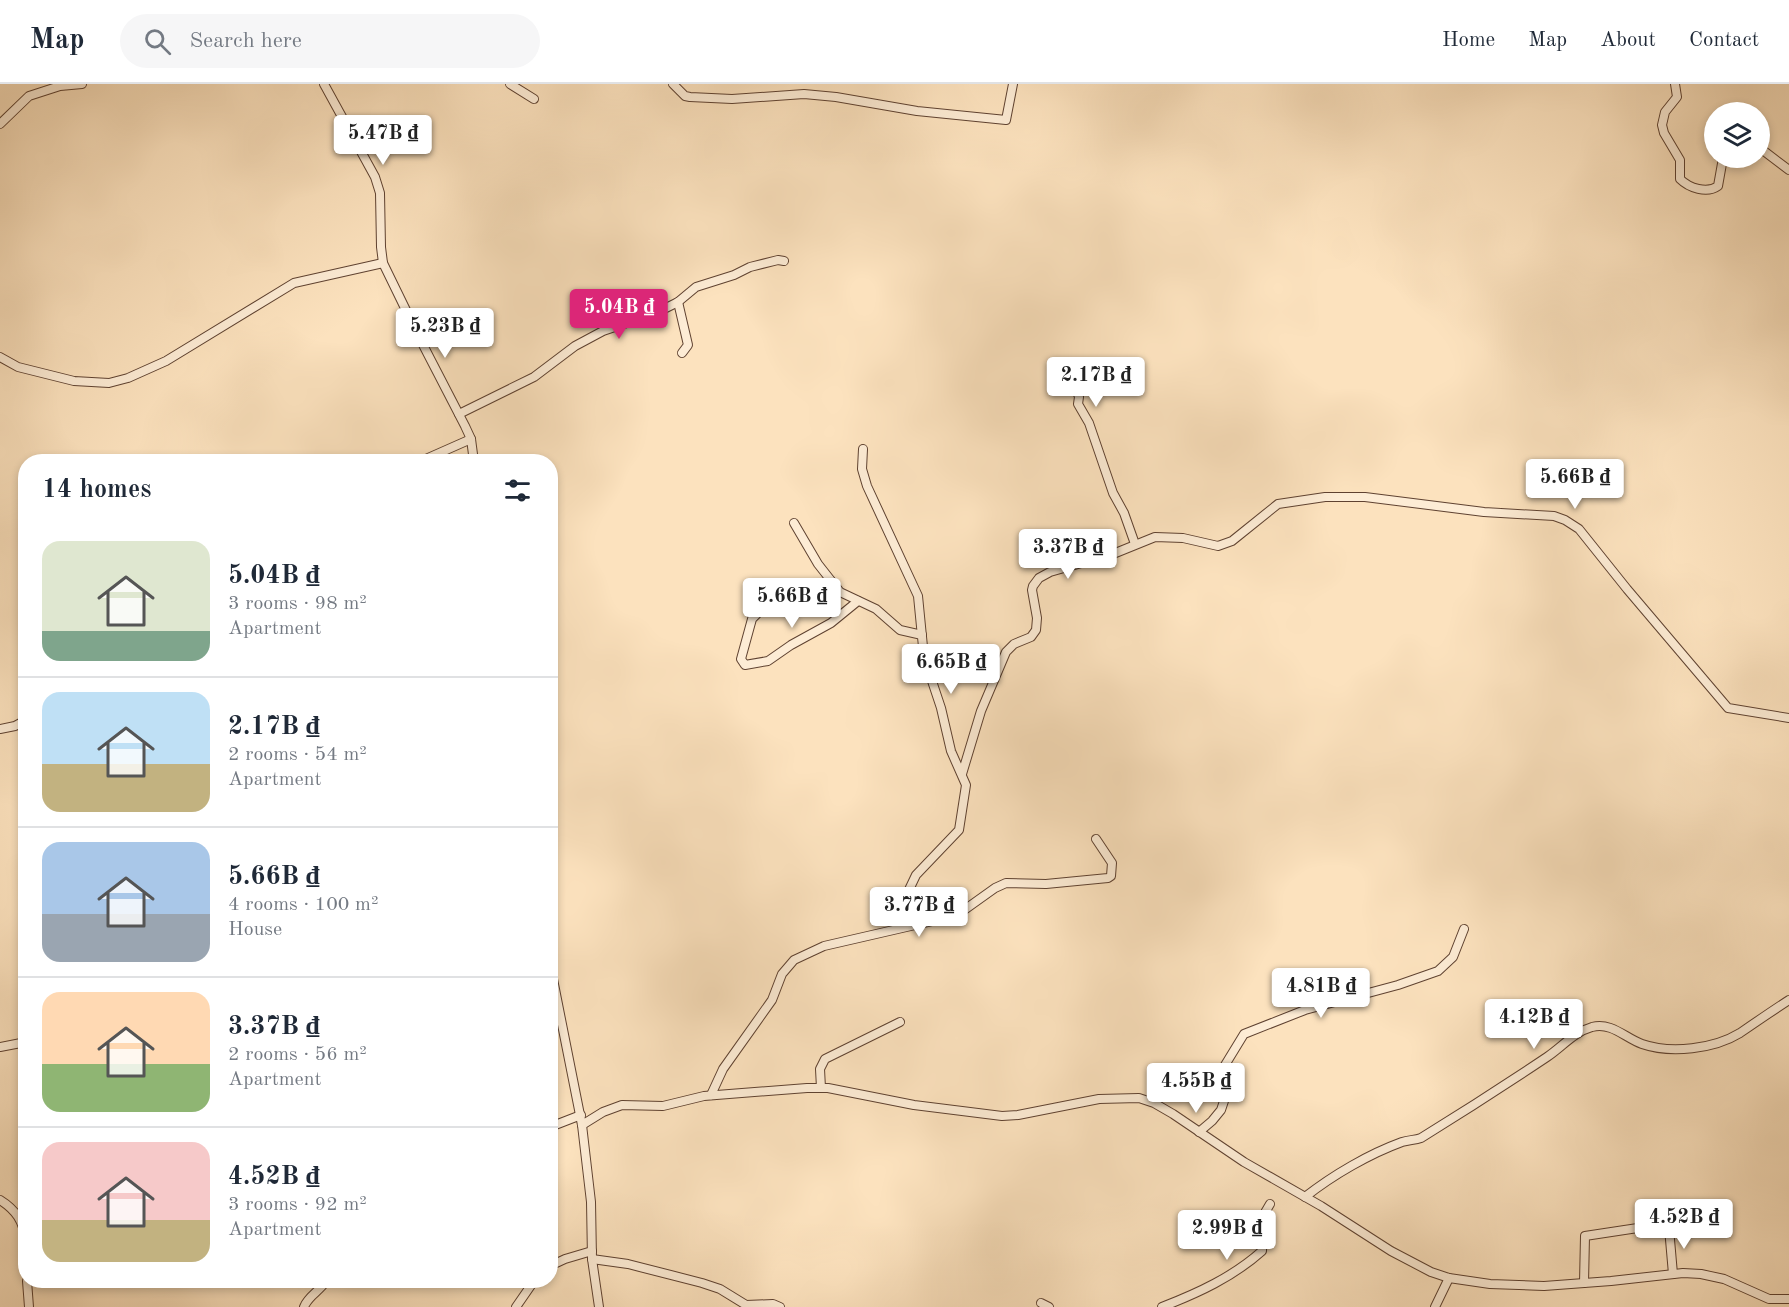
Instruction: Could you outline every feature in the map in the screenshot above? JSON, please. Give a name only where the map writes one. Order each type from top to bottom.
[{"type":"street","points":[[0,124],[29,96],[60,86],[82,84]]},
{"type":"street","points":[[324,84],[375,177],[380,193],[383,263],[459,414],[471,440],[473,454]]},
{"type":"street","points":[[510,84],[534,99]]},
{"type":"street","points":[[672,84],[685,96],[690,97],[732,99],[804,94],[917,111],[1006,120],[1013,84]]},
{"type":"street","points":[[1675,84],[1677,97],[1665,112],[1662,125],[1664,133],[1680,160],[1680,179],[1700,190],[1712,190],[1718,186],[1721,168]]},
{"type":"street","points":[[1770,156],[1789,170]]},
{"type":"street","points":[[459,414],[534,377],[575,346],[603,331],[656,313],[678,302],[696,287],[734,275],[750,267],[778,260],[784,261]]},
{"type":"street","points":[[0,357],[18,366],[74,381],[109,382],[128,378],[165,361],[294,283],[383,263]]},
{"type":"street","points":[[678,302],[688,345],[682,353]]},
{"type":"street","points":[[1075,386],[1079,397],[1078,404],[1089,423],[1111,486],[1136,544]]},
{"type":"street","points":[[438,454],[471,440]]},
{"type":"street","points":[[863,449],[862,469],[865,480],[918,596],[924,657],[942,708],[949,744],[962,774],[966,793],[961,825],[953,838],[927,862],[913,881],[906,896],[900,928]]},
{"type":"street","points":[[962,774],[981,711],[1006,652],[1014,644],[1032,637],[1036,630],[1037,618],[1032,590],[1035,582],[1050,572],[1113,554],[1155,537],[1196,540],[1220,546],[1232,541],[1278,504],[1333,497],[1365,497],[1484,512],[1554,516],[1565,520],[1579,529],[1728,708],[1789,718]]},
{"type":"street","points":[[794,523],[818,564],[840,592],[876,609],[900,630],[922,635]]},
{"type":"street","points":[[758,613],[752,619],[741,659],[745,665],[768,661],[791,645],[831,623],[858,601]]},
{"type":"street","points":[[0,729],[18,724]]},
{"type":"street","points":[[711,1095],[723,1068],[772,1000],[782,974],[794,960],[824,946],[938,921],[960,913],[995,888],[1006,883],[1077,883],[1107,878],[1111,876],[1112,862],[1096,839]]},
{"type":"street","points":[[1199,1132],[1221,1110],[1224,1101],[1222,1070],[1244,1034],[1305,1010],[1398,985],[1438,970],[1453,957],[1464,929]]},
{"type":"street","points":[[1305,1197],[1327,1180],[1351,1167],[1403,1142],[1421,1138],[1550,1055],[1583,1030],[1594,1026],[1610,1028],[1641,1044],[1659,1048],[1689,1048],[1713,1044],[1738,1034],[1789,1000]]},
{"type":"street","points":[[558,1004],[581,1120],[591,1202],[592,1255],[598,1307]]},
{"type":"street","points":[[821,1088],[820,1069],[825,1059],[900,1022]]},
{"type":"street","points":[[0,1047],[18,1044]]},
{"type":"street","points":[[558,1125],[581,1120],[615,1107],[663,1106],[711,1095],[821,1088],[914,1105],[1002,1116],[1018,1116],[1099,1099],[1139,1098],[1154,1103],[1256,1170],[1305,1197],[1391,1251],[1431,1272],[1449,1278],[1490,1284],[1544,1286],[1683,1273],[1716,1276],[1769,1299],[1789,1299]]},
{"type":"street","points":[[0,1200],[18,1217]]},
{"type":"street","points":[[1162,1307],[1189,1296],[1243,1267],[1262,1251],[1263,1216],[1270,1204]]},
{"type":"street","points":[[1584,1283],[1585,1236],[1664,1224],[1668,1225],[1673,1274]]},
{"type":"street","points":[[558,1262],[592,1255],[702,1283],[720,1289],[746,1305],[773,1304],[780,1307]]},
{"type":"street","points":[[1435,1307],[1449,1278]]},
{"type":"street","points":[[28,1288],[29,1307]]},
{"type":"street","points":[[304,1307],[322,1288]]},
{"type":"street","points":[[516,1307],[529,1288]]}]
